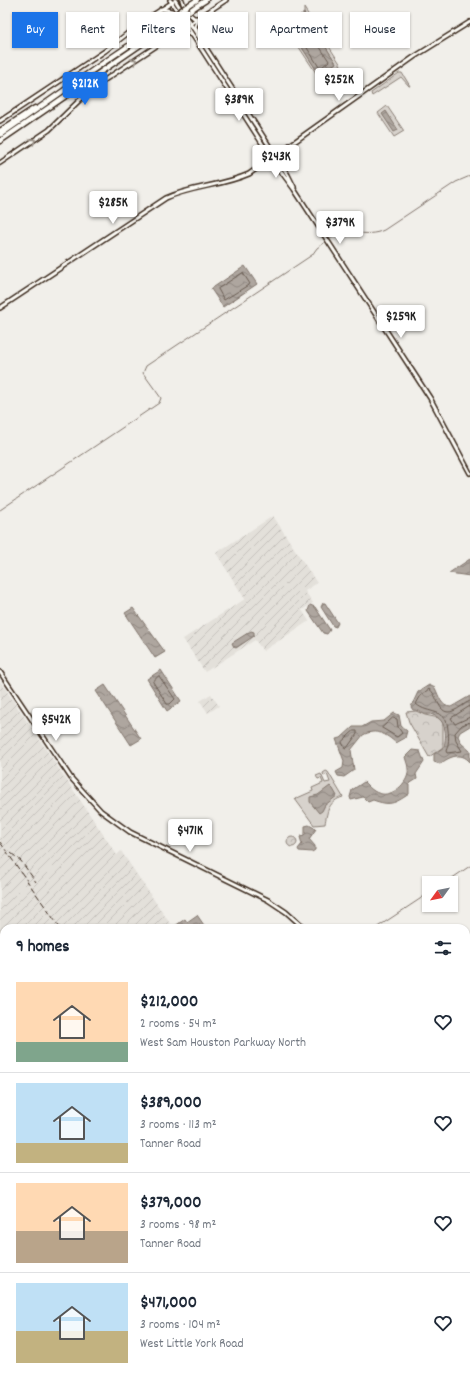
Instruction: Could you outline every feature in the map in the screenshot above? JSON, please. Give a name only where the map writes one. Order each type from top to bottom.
[{"type":"highway","points":[[181,12],[197,0]]},
{"type":"highway","points":[[186,12],[206,0]]},
{"type":"highway","points":[[0,134],[103,62],[127,47]]},
{"type":"highway","points":[[0,141],[131,48]]},
{"type":"highway","points":[[0,134],[103,62]]},
{"type":"main road","points":[[0,121],[106,52],[167,4],[167,0]]},
{"type":"main road","points":[[182,0],[182,4],[191,16],[198,18]]},
{"type":"main road","points":[[209,12],[226,0]]},
{"type":"main road","points":[[161,9],[173,1],[180,12]]},
{"type":"main road","points":[[161,9],[173,12]]},
{"type":"main road","points":[[198,20],[195,27],[198,33]]},
{"type":"main road","points":[[0,308],[166,198],[179,192],[242,177],[274,157],[414,57],[470,22]]},
{"type":"main road","points":[[190,26],[198,37]]},
{"type":"main road","points":[[190,27],[197,43]]},
{"type":"main road","points":[[190,34],[292,181],[294,189],[430,398],[470,473]]},
{"type":"main road","points":[[0,163],[49,130],[81,98],[99,84],[154,48]]},
{"type":"main road","points":[[206,48],[274,157]]},
{"type":"main road","points":[[0,672],[71,778],[101,811],[130,832],[268,900],[286,912],[300,924]]},
{"type":"shaded area","points":[[273,516],[317,583],[305,591],[313,603],[302,610],[309,621],[263,651],[255,640],[205,672],[183,639],[245,599],[216,553]]},
{"type":"shaded area","points":[[0,681],[117,855],[121,851],[170,924],[0,924]]},
{"type":"shaded area","points":[[211,694],[219,706],[208,713],[200,701]]},
{"type":"green space","points":[[300,48],[302,48],[319,74],[336,63],[326,48],[330,48],[341,65],[320,79]]},
{"type":"green space","points":[[399,73],[402,73],[410,86],[401,77],[372,96],[371,93]]},
{"type":"green space","points":[[387,106],[404,131],[394,137],[378,113]]},
{"type":"green space","points":[[416,711],[425,715],[439,718],[443,723],[443,747],[429,757],[409,722],[406,712]]},
{"type":"green space","points":[[326,771],[343,797],[335,801],[330,807],[325,824],[314,825],[295,799],[313,791],[312,788],[323,783],[321,778],[318,779],[316,776],[321,774],[325,783],[330,782],[327,774],[324,776],[323,773]]},
{"type":"green space","points":[[290,837],[294,837],[296,838],[296,846],[290,847],[287,844],[287,840]]},
{"type":"water","points":[[302,48],[326,48],[336,63],[319,74]]},
{"type":"water","points":[[386,111],[398,130],[394,132],[382,114]]},
{"type":"water","points":[[245,266],[257,284],[223,307],[211,289]]},
{"type":"water","points":[[470,559],[470,576],[449,573]]},
{"type":"water","points":[[323,603],[325,603],[338,623],[336,627],[333,626],[321,607]]},
{"type":"water","points":[[310,605],[315,607],[330,630],[327,634],[323,633],[308,611]]},
{"type":"water","points":[[133,608],[165,652],[155,658],[125,613]]},
{"type":"water","points":[[251,631],[254,632],[254,636],[236,648],[234,647],[232,643]]},
{"type":"water","points":[[161,670],[181,701],[167,711],[147,679]]},
{"type":"water","points":[[105,685],[141,739],[131,745],[96,691]]},
{"type":"water","points":[[429,685],[435,688],[443,703],[448,707],[451,707],[470,696],[470,726],[460,732],[458,736],[461,743],[470,751],[470,762],[463,757],[455,756],[440,764],[434,762],[434,754],[444,747],[445,732],[443,724],[441,720],[432,714],[425,714],[413,710],[411,707],[418,692]]},
{"type":"water","points":[[394,713],[399,715],[401,726],[407,731],[405,738],[396,743],[385,735],[377,732],[363,735],[351,750],[354,770],[344,777],[338,776],[336,772],[343,768],[344,761],[336,739],[341,738],[353,727],[362,727],[371,722],[384,721]]},
{"type":"water","points":[[412,750],[420,751],[424,762],[416,774],[417,779],[409,784],[409,794],[392,803],[384,803],[373,800],[368,802],[363,797],[351,800],[350,797],[352,790],[364,782],[374,791],[382,794],[391,793],[400,787],[404,783],[408,774],[408,766],[405,757]]},
{"type":"water","points":[[330,786],[337,796],[325,805],[319,813],[310,802],[310,797],[318,795]]},
{"type":"water","points":[[309,825],[316,829],[309,839],[315,846],[315,850],[312,852],[299,851],[298,849],[302,844],[300,837],[305,834],[305,826]]},
{"type":"water","points":[[197,915],[203,924],[178,924],[185,919],[187,922]]},
{"type":"waterway","points":[[331,238],[344,233],[370,233],[384,230],[456,182],[470,176]]},
{"type":"waterway","points":[[0,510],[159,403],[161,398],[143,373],[146,366],[312,255],[317,248],[324,243]]},
{"type":"waterway","points":[[455,876],[470,866]]},
{"type":"waterway","points":[[382,924],[422,898]]},
{"type":"railway","points":[[0,842],[57,924]]},
{"type":"railway","points":[[11,853],[21,861],[36,882]]}]
